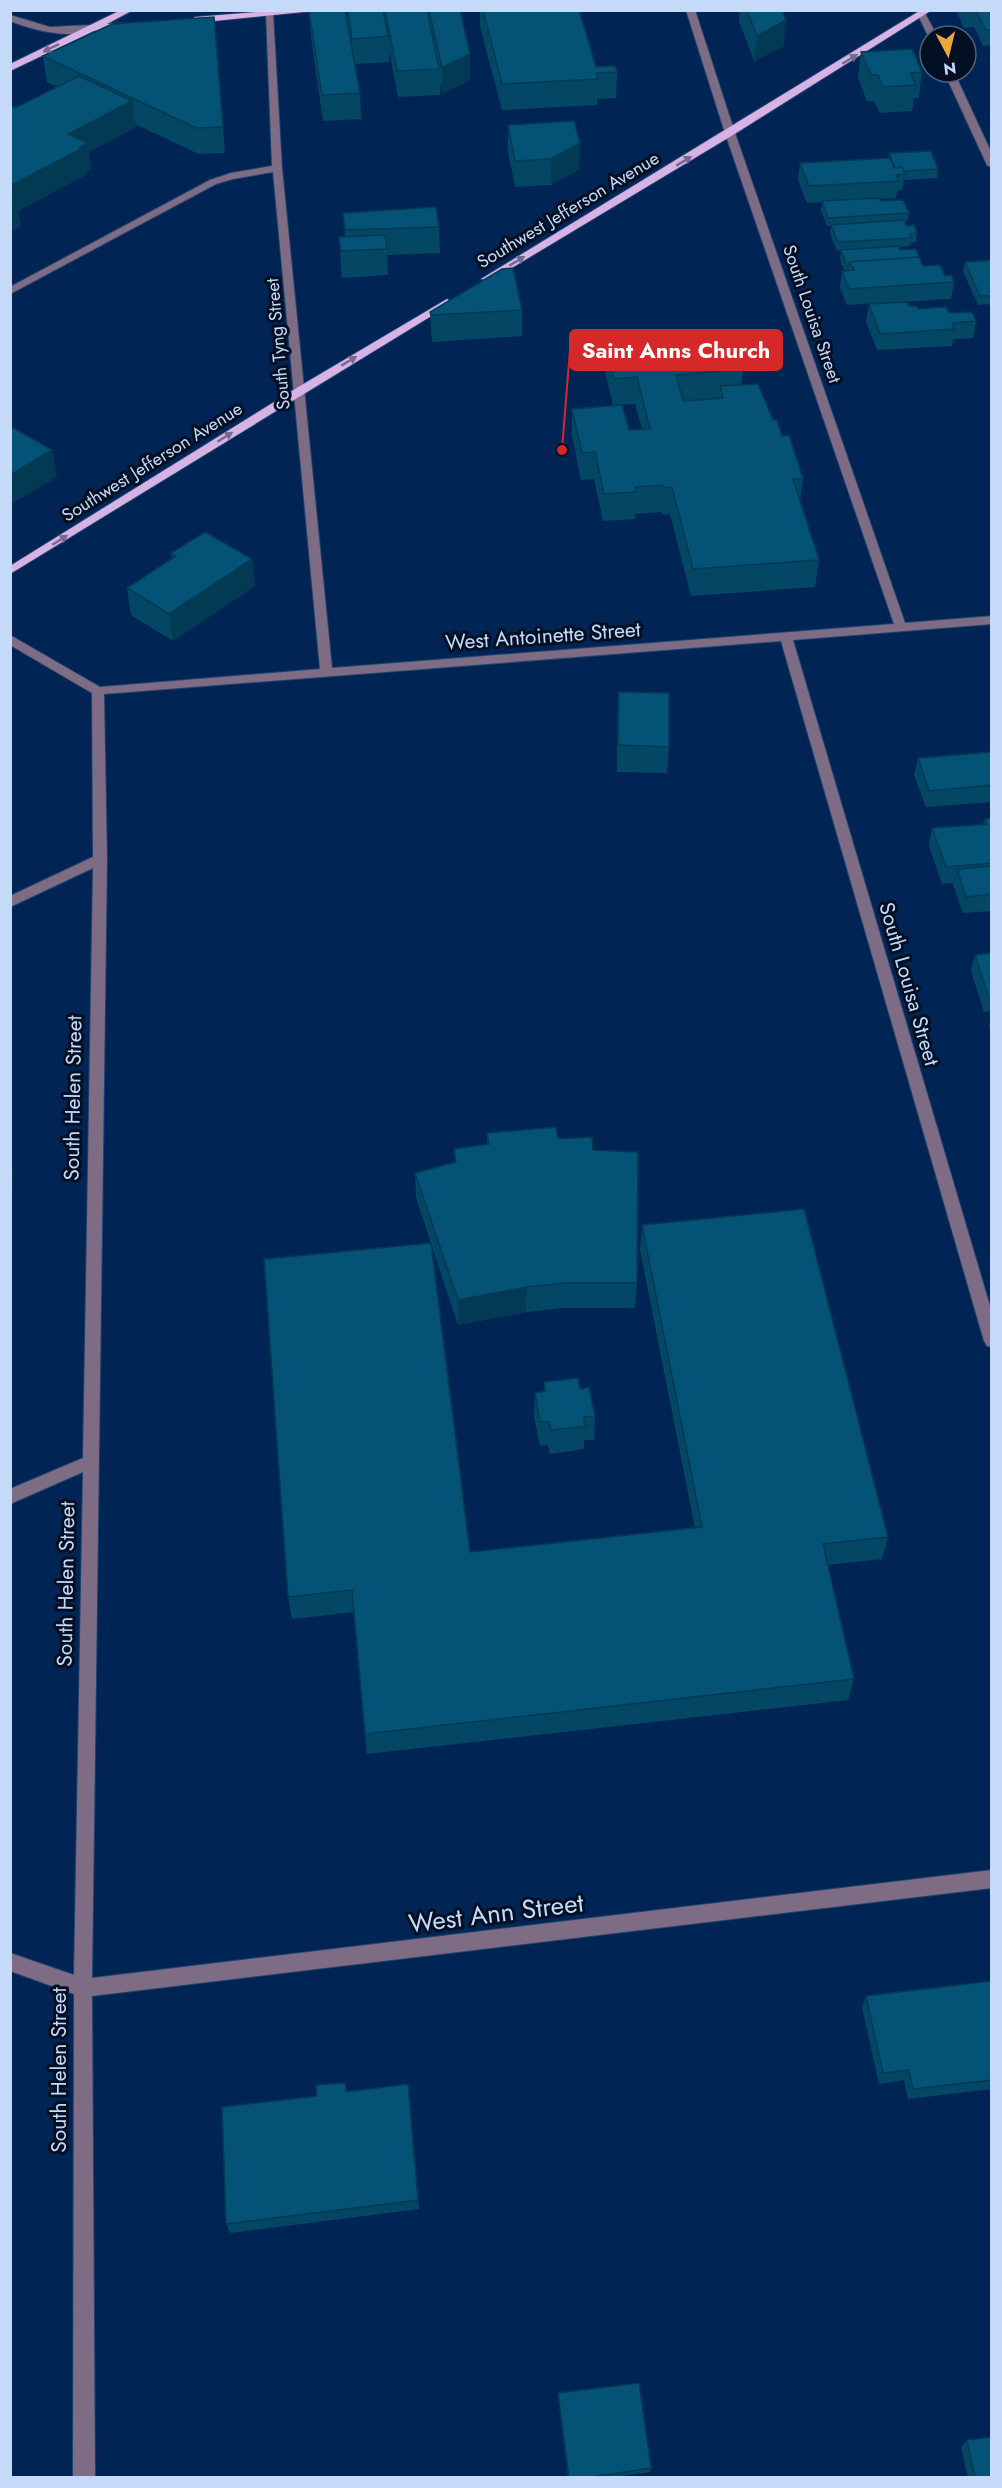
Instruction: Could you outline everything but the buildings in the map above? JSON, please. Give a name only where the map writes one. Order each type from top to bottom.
[{"type":"main road","points":[[10,68],[129,10]]},
{"type":"main road","points":[[181,21],[319,10]]},
{"type":"main road","name":"Southwest Jefferson Avenue","points":[[473,287],[925,13]]},
{"type":"main road","points":[[91,28],[136,25]]},
{"type":"main road","name":"Southwest Jefferson Avenue","points":[[10,571],[299,391],[453,299]]},
{"type":"street","name":"South Louisa Street","points":[[690,10],[730,133],[901,628]]},
{"type":"street","name":"South Tyng Street","points":[[270,14],[277,168],[326,671]]},
{"type":"street","points":[[10,18],[42,30],[55,32],[91,28]]},
{"type":"street","points":[[955,84],[992,165]]},
{"type":"street","points":[[10,291],[213,182],[231,176],[277,168]]},
{"type":"street","name":"West Antoinette Street","points":[[98,691],[326,671],[786,638],[992,620]]},
{"type":"street","name":"South Louisa Street","points":[[786,638],[992,1341]]},
{"type":"street","points":[[10,639],[98,691]]},
{"type":"street","name":"South Helen Street","points":[[84,2478],[83,1988],[100,859],[98,691]]},
{"type":"street","points":[[10,902],[100,859]]},
{"type":"street","points":[[10,1497],[92,1461]]},
{"type":"street","name":"West Ann Street","points":[[10,1962],[83,1988],[992,1879]]},
{"type":"place","name":"Saint Anns Church","points":[[562,450]]}]
